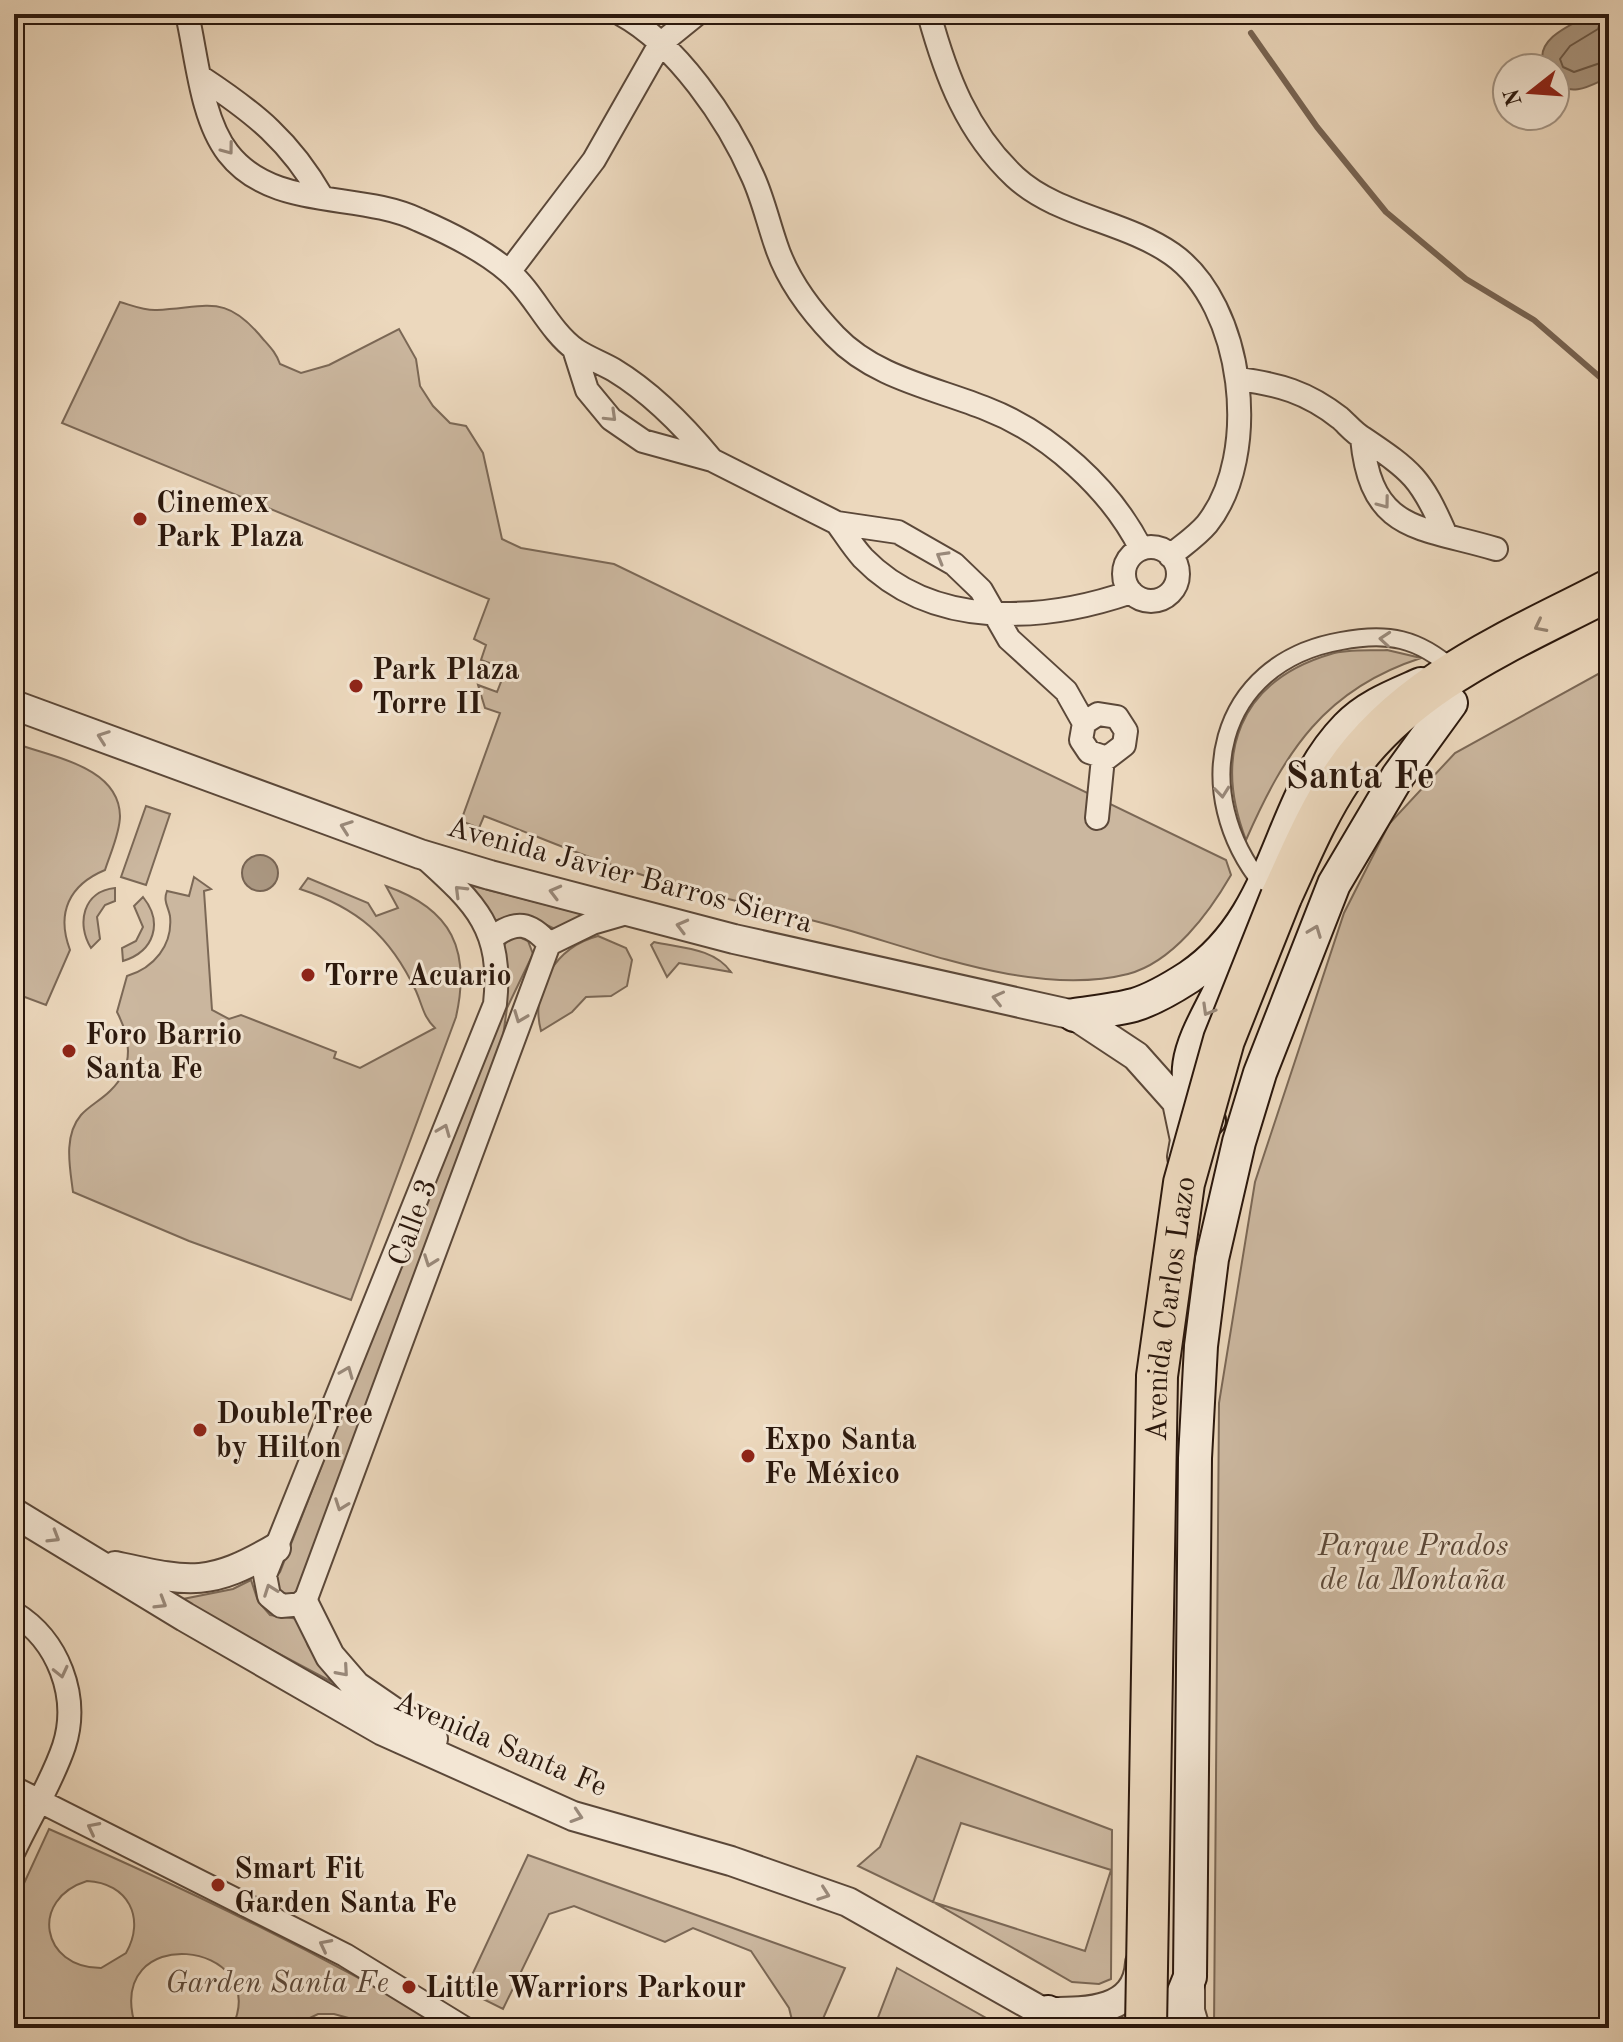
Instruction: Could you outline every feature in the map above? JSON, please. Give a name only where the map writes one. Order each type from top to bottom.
[{"type":"highway","name":"Avenida Carlos Lazo","points":[[1146,2028],[1152,1515],[1157,1376],[1184,1183],[1224,1040],[1282,895],[1371,772],[1452,687],[1609,590]]},
{"type":"highway","name":"Avenida Carlos Lazo","points":[[1452,687],[1609,619]]},
{"type":"highway","name":"Avenida Carlos Lazo","points":[[1183,2022],[1179,1382],[1195,1250],[1206,1191],[1246,1045],[1282,895]]},
{"type":"main road","name":"Avenida Carlos Lazo","points":[[1190,1977],[1195,1458],[1201,1346],[1212,1259],[1239,1142],[1260,1073],[1334,884],[1398,776],[1420,751],[1452,687]]},
{"type":"main road","name":"Avenida Carlos Lazo","points":[[1074,1015],[1136,1005],[1171,988],[1203,967],[1282,895]]},
{"type":"main road","points":[[1234,939],[1233,966],[1199,1027],[1190,1066],[1201,1111],[1214,1126],[1239,1142]]},
{"type":"main road","points":[[1147,1375],[1195,1458]]},
{"type":"main road","points":[[1146,2028],[1181,1999],[1190,1977]]},
{"type":"main road","points":[[1059,2020],[1083,2028]]},
{"type":"street","points":[[187,14],[213,126],[228,154],[262,181],[284,192],[379,206],[417,218],[509,272],[574,349],[616,371],[680,422],[712,460]]},
{"type":"street","points":[[621,14],[660,44],[705,94],[733,134],[792,281],[834,336],[878,369],[989,409],[1030,432],[1069,460],[1113,505],[1141,549]]},
{"type":"street","points":[[509,272],[594,160],[660,44],[697,14]]},
{"type":"street","points":[[929,14],[957,99],[983,144],[1018,180],[1055,201],[1145,236],[1175,256],[1205,285],[1221,318],[1238,379],[1239,431],[1220,501],[1207,524],[1170,556]]},
{"type":"street","points":[[202,78],[244,105],[282,138],[322,197]]},
{"type":"street","points":[[574,349],[587,390],[611,419],[643,441],[712,460],[837,523],[898,532],[954,564],[981,590],[1009,639],[1066,691],[1084,723]]},
{"type":"street","points":[[1238,379],[1283,384],[1338,416],[1362,438],[1414,474],[1430,496],[1445,533]]},
{"type":"street","points":[[1362,438],[1365,471],[1382,504],[1402,523],[1496,549]]},
{"type":"street","points":[[837,523],[864,559],[901,585],[945,607],[994,613],[1057,613],[1091,606],[1131,592]]},
{"type":"street","points":[[1141,549],[1162,549],[1170,556],[1177,576],[1168,595],[1148,601],[1131,592],[1124,573],[1132,555],[1141,549]]},
{"type":"street","points":[[1282,895],[1241,854],[1228,828],[1221,770],[1225,741],[1238,706],[1261,676],[1309,649],[1360,637],[1390,637],[1431,650],[1452,687]]},
{"type":"street","name":"Avenida Javier Barros Sierra","points":[[14,705],[420,854],[734,939],[1074,1015],[1136,1056],[1177,1102],[1185,1140]]},
{"type":"street","points":[[1106,713],[1122,723],[1124,745],[1114,755],[1103,758],[1084,748],[1081,732],[1084,723],[1091,717],[1106,713]]},
{"type":"street","points":[[1097,818],[1103,758]]},
{"type":"street","name":"Calle 3","points":[[420,854],[466,896],[493,937],[497,981],[495,1004],[265,1575],[269,1596],[281,1606],[304,1604],[549,944]]},
{"type":"street","points":[[493,937],[513,925],[523,924],[540,933],[549,944],[592,923],[631,912]]},
{"type":"street","name":"Avenida Carlos Lazo","points":[[1059,2020],[1115,2005],[1136,1986],[1140,1968],[1142,1528],[1147,1375],[1158,1288],[1185,1140]]},
{"type":"street","name":"Avenida Santa Fe","points":[[14,1513],[383,1731],[504,1788],[573,1816],[731,1861],[848,1902],[1059,2020]]},
{"type":"street","points":[[95,1562],[185,1581],[205,1580],[241,1567],[276,1548]]},
{"type":"street","points":[[304,1604],[330,1656],[356,1686],[504,1788]]},
{"type":"street","points":[[14,1613],[33,1625],[58,1657],[70,1710],[64,1745],[14,1851]]},
{"type":"street","points":[[14,1788],[345,1955],[464,2028]]},
{"type":"street","name":"Avenida Carlos Lazo","points":[[1183,2022],[1190,1977]]},
{"type":"green space","points":[[120,302],[152,310],[202,306],[226,309],[250,324],[280,364],[301,373],[329,365],[399,329],[416,359],[420,386],[433,406],[450,423],[466,426],[483,453],[502,539],[521,548],[614,564],[1226,860],[1231,875],[1201,920],[1160,959],[1128,974],[1093,980],[1057,980],[1019,976],[944,959],[837,927],[661,881],[588,857],[484,816],[479,828],[461,821],[500,713],[485,708],[478,685],[497,692],[506,669],[481,660],[486,645],[474,639],[489,599],[62,423]]},
{"type":"green space","points":[[1387,650],[1421,658],[1359,687],[1312,727],[1276,778],[1246,840],[1236,808],[1232,778],[1234,750],[1242,725],[1255,702],[1274,682],[1300,666],[1338,652]]},
{"type":"green space","name":"Parque Prados de la Montaña","points":[[1609,668],[1609,2028],[1214,2028],[1219,1403],[1255,1182],[1344,913],[1389,824],[1455,753]]},
{"type":"green space","points":[[14,743],[64,759],[96,775],[108,785],[117,799],[120,816],[117,836],[105,870],[74,892],[65,912],[64,924],[70,950],[46,1005],[14,993]]},
{"type":"green space","points":[[146,806],[170,814],[146,885],[121,877]]},
{"type":"green space","points":[[194,877],[211,889],[204,891],[212,1010],[229,1019],[241,1015],[336,1052],[334,1058],[360,1068],[435,1028],[406,972],[383,940],[370,926],[339,905],[300,889],[308,878],[368,903],[376,916],[398,908],[386,886],[409,895],[441,920],[458,952],[461,972],[456,1017],[351,1300],[189,1241],[73,1192],[69,1152],[75,1123],[118,1082],[126,1063],[127,1043],[117,1012],[127,976],[146,967],[160,954],[170,927],[167,891],[189,896]]},
{"type":"green space","points":[[461,883],[586,915],[557,930],[526,915],[492,921]]},
{"type":"green space","points":[[115,888],[115,901],[105,905],[97,917],[100,939],[91,948],[84,929],[85,910],[96,895]]},
{"type":"green space","points":[[143,897],[153,916],[152,935],[142,950],[123,961],[122,948],[136,941],[143,927],[134,906]]},
{"type":"green space","points":[[517,936],[528,941],[533,954],[507,1008],[500,1057],[297,1591],[290,1600],[270,1584],[280,1572],[494,1027],[502,949],[508,939]]},
{"type":"green space","points":[[598,936],[626,948],[632,960],[627,986],[611,996],[586,997],[572,1012],[541,1031],[539,1000],[550,972],[570,950]]},
{"type":"green space","points":[[654,942],[706,954],[716,958],[731,972],[679,963],[667,977],[651,945]]},
{"type":"green space","points":[[251,1580],[258,1601],[270,1615],[299,1619],[308,1646],[332,1682],[178,1600],[233,1589]]},
{"type":"green space","points":[[917,1756],[1112,1830],[1111,1979],[1099,1984],[1072,1982],[933,1902],[858,1866],[880,1847]],"holes":[[[961,1823],[1111,1870],[1085,1951],[933,1902]]]},
{"type":"green space","name":"Garden Santa Fe","points":[[49,1829],[251,1922],[447,2028],[363,2028],[352,2019],[318,2014],[289,2028],[232,2028],[238,1998],[230,1975],[211,1960],[187,1954],[162,1957],[142,1970],[132,1993],[136,2028],[28,2028],[14,2021],[14,1905]],"holes":[[[87,1881],[101,1883],[123,1895],[133,1915],[134,1927],[126,1953],[101,1968],[81,1965],[65,1957],[55,1945],[50,1931],[50,1916],[56,1902],[68,1890]]]},
{"type":"green space","points":[[528,1855],[845,1968],[819,2028],[794,2028],[789,2008],[751,1951],[693,1928],[665,1942],[574,1906],[549,1914],[503,2009],[465,1990]]},
{"type":"green space","points":[[897,1968],[1004,2028],[874,2028]]},
{"type":"water","points":[[1592,14],[1609,14],[1609,77],[1575,90],[1571,89],[1571,52],[1543,52],[1548,41]]},
{"type":"water","points":[[260,855],[273,860],[278,873],[273,886],[260,891],[247,886],[242,873],[247,860]]},
{"type":"waterway","points":[[1251,33],[1317,127],[1386,212],[1466,279],[1534,320],[1609,385]]},
{"type":"place","name":"Cinemex Park Plaza","points":[[140,519]]},
{"type":"place","name":"Park Plaza Torre II","points":[[356,686]]},
{"type":"place","name":"Torre Acuario","points":[[308,975]]},
{"type":"place","name":"Foro Barrio Santa Fe","points":[[69,1051]]},
{"type":"place","name":"DoubleTree by Hilton","points":[[200,1430]]},
{"type":"place","name":"Expo Santa Fe México","points":[[748,1456]]},
{"type":"place","name":"Smart Fit Garden Santa Fe","points":[[218,1885]]},
{"type":"place","name":"Little Warriors Parkour","points":[[409,1987]]},
{"type":"district","name":"Santa Fe","points":[[1360,775]]}]
